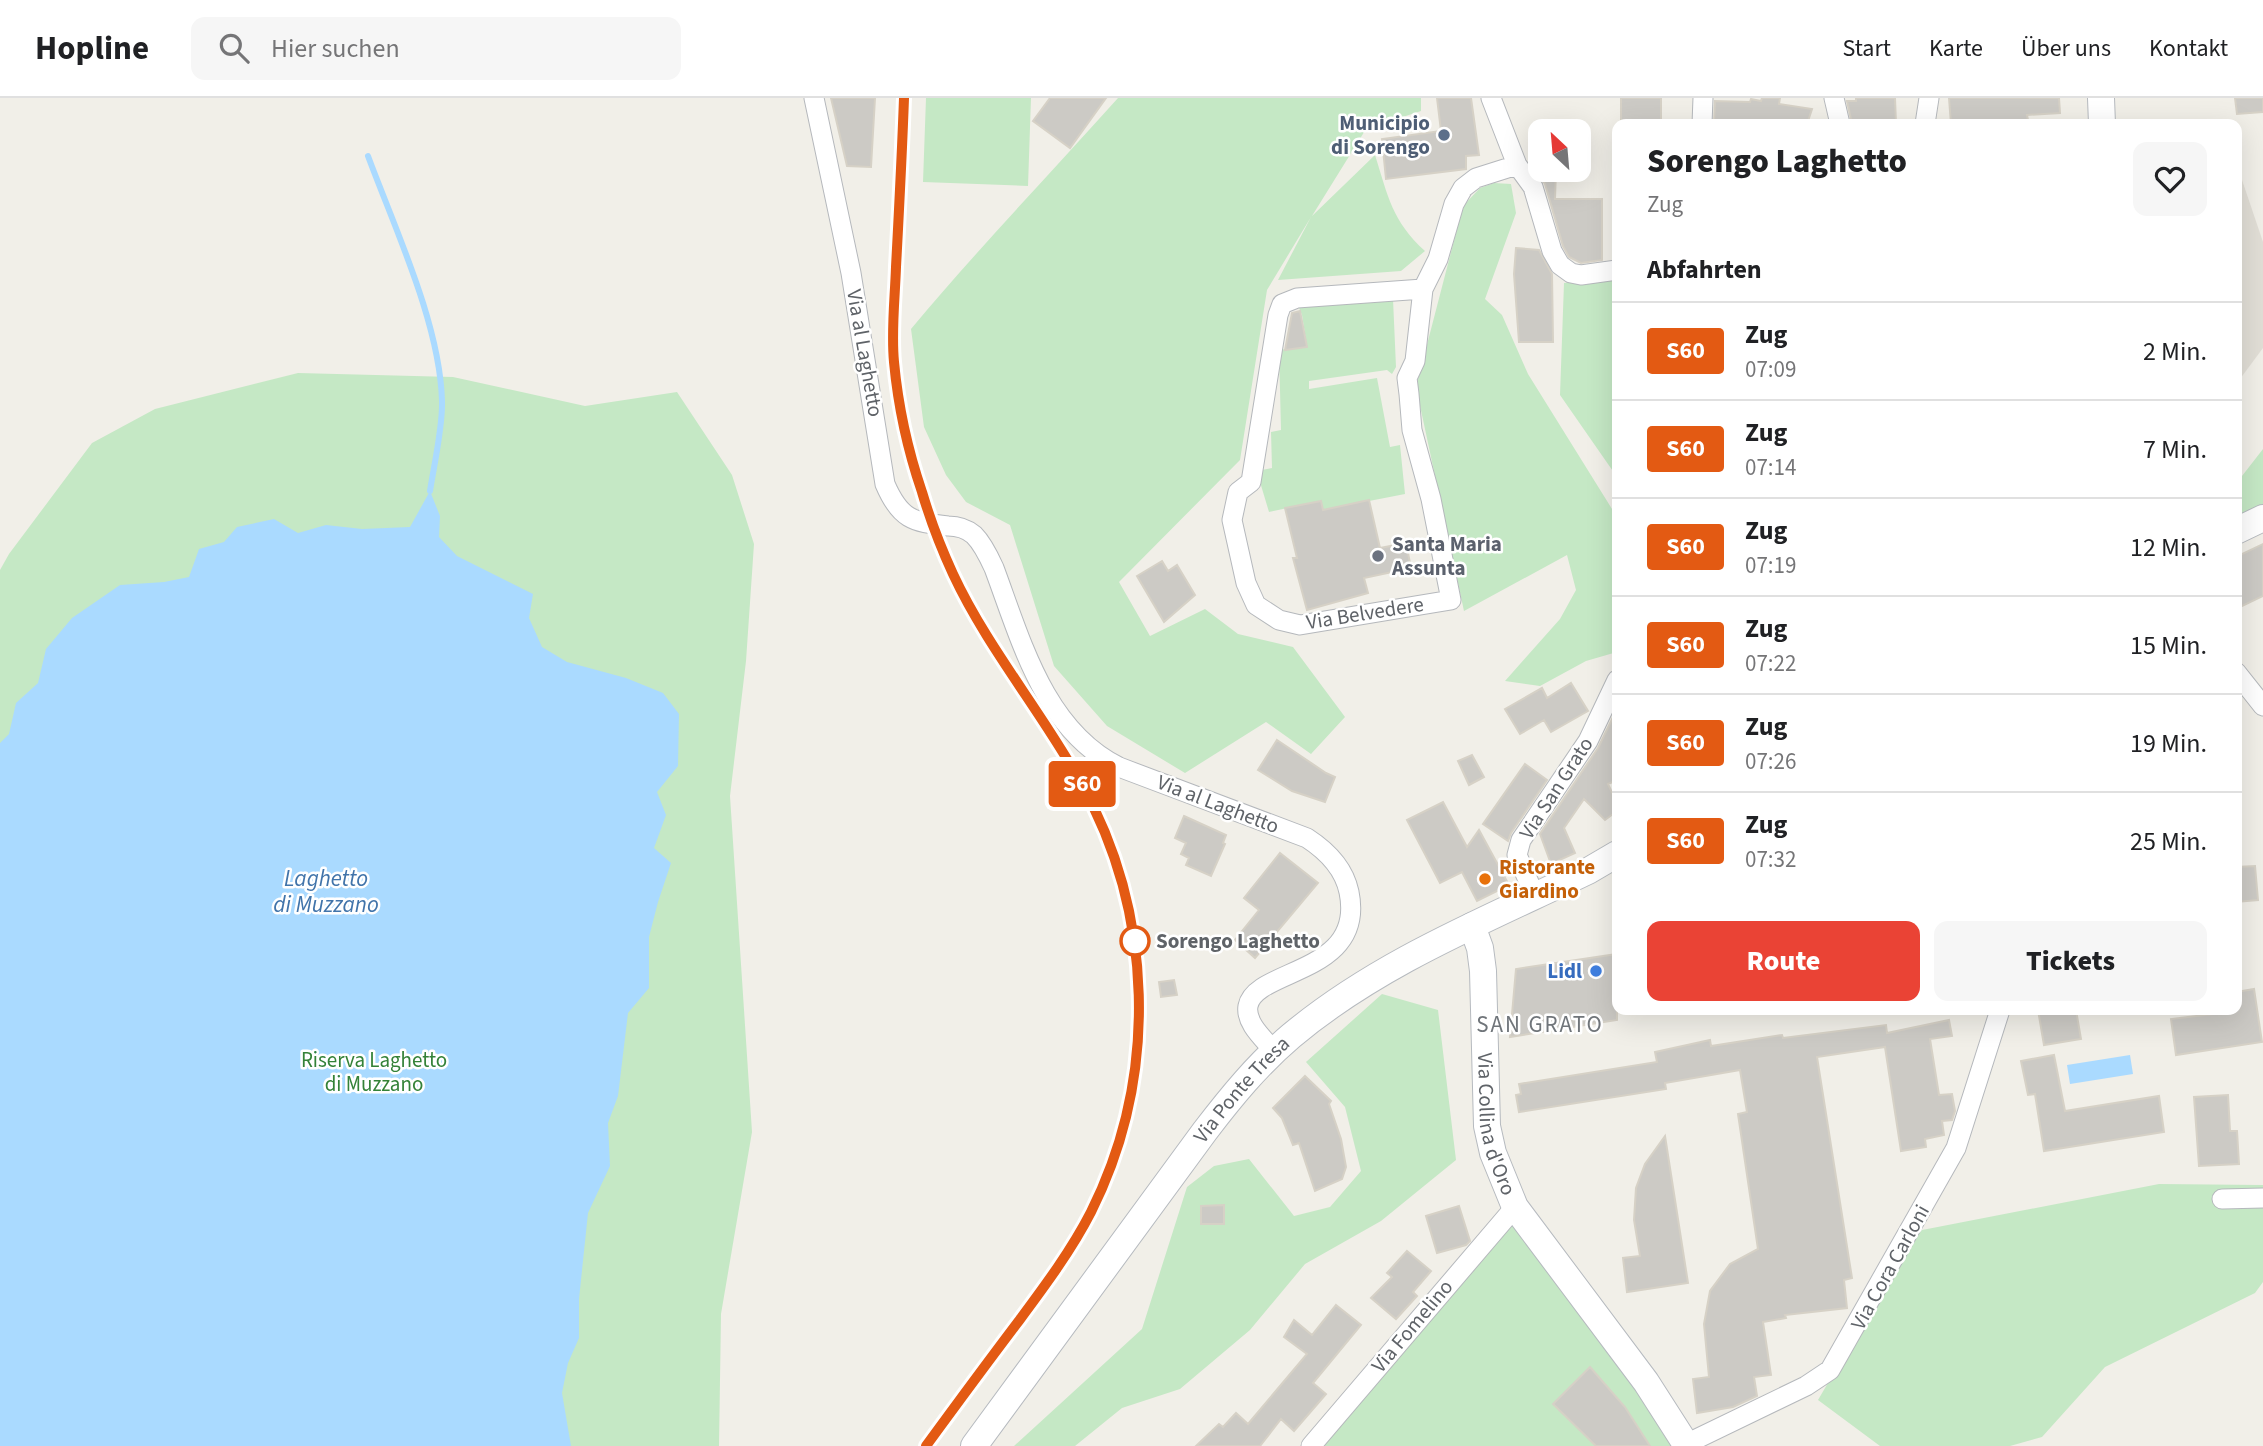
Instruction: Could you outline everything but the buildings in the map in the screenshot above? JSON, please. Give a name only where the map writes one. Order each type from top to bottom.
[{"type":"main road","points":[[2101,98],[2102,119]]},
{"type":"main road","points":[[2242,528],[2263,518]]},
{"type":"main road","name":"Via Ponte Tresa","points":[[974,1446],[1205,1130],[1239,1087],[1275,1051],[1317,1015],[1356,987],[1472,926],[1588,872],[1612,857]]},
{"type":"main road","name":"Via Collina d'Oro","points":[[1472,926],[1480,948],[1483,971],[1488,1126],[1493,1153],[1516,1207],[1646,1382],[1687,1445]]},
{"type":"street","name":"Via al Laghetto","points":[[814,98],[850,273],[885,484],[894,506],[911,520],[958,526],[973,535],[987,552],[1037,679],[1049,700],[1098,757],[1307,838],[1329,854],[1343,875],[1350,899],[1350,911],[1345,929],[1336,945],[1318,961],[1261,988],[1249,1002],[1247,1012],[1251,1023],[1275,1051]]},
{"type":"street","points":[[1491,98],[1517,165],[1534,187],[1552,251],[1560,265],[1571,273],[1581,275],[1612,271]]},
{"type":"street","points":[[1702,119],[1703,98]]},
{"type":"street","points":[[1834,98],[1839,119]]},
{"type":"street","points":[[1926,119],[1929,98]]},
{"type":"street","name":"Via Belvedere","points":[[1423,289],[1297,298],[1282,303],[1251,482],[1238,492],[1232,520],[1246,583],[1256,605],[1279,620],[1300,625],[1451,600],[1431,499],[1412,430],[1407,378],[1415,361],[1423,289],[1438,259],[1454,204],[1463,188],[1476,178],[1517,165]]},
{"type":"street","points":[[2242,680],[2263,706]]},
{"type":"street","name":"Via San Grato","points":[[1535,896],[1517,855],[1521,840],[1588,741],[1612,691]]},
{"type":"street","name":"Via Cora Carloni","points":[[1687,1445],[1806,1387],[1830,1370],[1956,1148],[1998,1015]]},
{"type":"street","points":[[2222,1199],[2263,1198]]},
{"type":"street","name":"Via Fomelino","points":[[1311,1446],[1516,1207]]},
{"type":"shaded area","points":[[2242,180],[2263,242],[2263,348],[2242,376]]},
{"type":"green space","points":[[926,98],[1031,98],[1028,186],[923,182]]},
{"type":"green space","points":[[1118,98],[1421,98],[1421,111],[1366,129],[1312,216],[1375,155],[1392,207],[1405,229],[1425,251],[1401,271],[1278,280],[1311,217],[1267,290],[1240,460],[1119,582],[1150,636],[1205,609],[1238,634],[1293,647],[1345,717],[1311,754],[1266,722],[1185,773],[1107,726],[1054,666],[1010,525],[966,502],[946,475],[924,427],[911,329],[987,241]]},
{"type":"green space","points":[[1494,183],[1511,184],[1516,213],[1485,299],[1502,315],[1528,374],[1612,509],[1612,653],[1586,661],[1540,686],[1505,681],[1560,619],[1576,590],[1567,555],[1464,611],[1416,387],[1463,206],[1480,188]]},
{"type":"green space","points":[[1612,278],[1612,470],[1560,395],[1564,283]]},
{"type":"green space","points":[[1393,299],[1396,367],[1392,374],[1387,370],[1309,381],[1309,389],[1377,378],[1390,447],[1400,445],[1405,494],[1323,510],[1320,501],[1269,512],[1260,482],[1262,470],[1272,468],[1271,432],[1281,430],[1279,350],[1307,346],[1302,315],[1297,303]]},
{"type":"green space","name":"Laghetto di Muzzano","points":[[298,373],[453,377],[585,406],[677,392],[732,475],[754,544],[746,661],[730,796],[752,1132],[721,1314],[719,1446],[0,1446],[0,570],[92,443],[155,409]]},
{"type":"green space","points":[[2263,449],[2263,518],[2242,528],[2242,476]]},
{"type":"green space","points":[[1382,994],[1438,1010],[1456,1160],[1381,1221],[1305,1264],[1250,1330],[1180,1389],[1122,1408],[1075,1446],[1014,1446],[1142,1329],[1187,1187],[1214,1166],[1249,1159],[1294,1216],[1330,1207],[1361,1171],[1345,1107],[1306,1062]]},
{"type":"green space","points":[[2159,1184],[2263,1185],[2263,1282],[2255,1293],[2105,1367],[2042,1437],[2010,1446],[1880,1446],[1818,1400],[1917,1231]]},
{"type":"green space","points":[[1515,1207],[1679,1446],[1311,1446]]},
{"type":"water","name":"Laghetto di Muzzano","points":[[430,491],[440,516],[439,537],[457,556],[533,594],[529,618],[542,647],[567,662],[626,678],[663,693],[679,714],[678,766],[657,792],[666,815],[654,848],[671,863],[649,937],[649,988],[628,1013],[618,1096],[608,1123],[610,1166],[588,1213],[579,1299],[579,1338],[568,1363],[562,1393],[571,1446],[0,1446],[0,743],[9,734],[16,703],[38,683],[46,649],[72,618],[120,585],[189,577],[199,549],[224,542],[237,527],[274,519],[298,533],[326,525],[362,529],[410,527]]},
{"type":"water","points":[[2130,1055],[2133,1074],[2070,1084],[2067,1065]]},
{"type":"waterway","points":[[368,156],[425,309],[439,371],[441,422],[430,491]]},
{"type":"railway","points":[[904,98],[893,338],[898,395],[912,460],[940,544],[967,601],[1065,755],[1105,832],[1122,885],[1134,940],[1139,995],[1137,1051],[1128,1106],[1113,1160],[1091,1212],[1055,1272],[926,1446]]},
{"type":"train","name":"S60","points":[[904,98],[894,361],[909,444],[921,490],[953,574],[1001,656],[1068,760],[1102,825],[1127,899],[1136,948],[1140,1004],[1137,1053],[1120,1140],[1091,1211],[1059,1265],[926,1446]]},
{"type":"place","name":"Municipio di Sorengo","points":[[1444,135]]},
{"type":"place","name":"Santa Maria Assunta","points":[[1378,556]]},
{"type":"place","name":"Ristorante Giardino","points":[[1485,879]]},
{"type":"place","name":"Sorengo Laghetto","points":[[1135,941]]},
{"type":"place","name":"Lidl","points":[[1596,971]]},
{"type":"district","name":"SAN GRATO","points":[[1540,1024]]},
{"type":"park label","name":"Riserva Laghetto di Muzzano","points":[[374,1072]]}]
